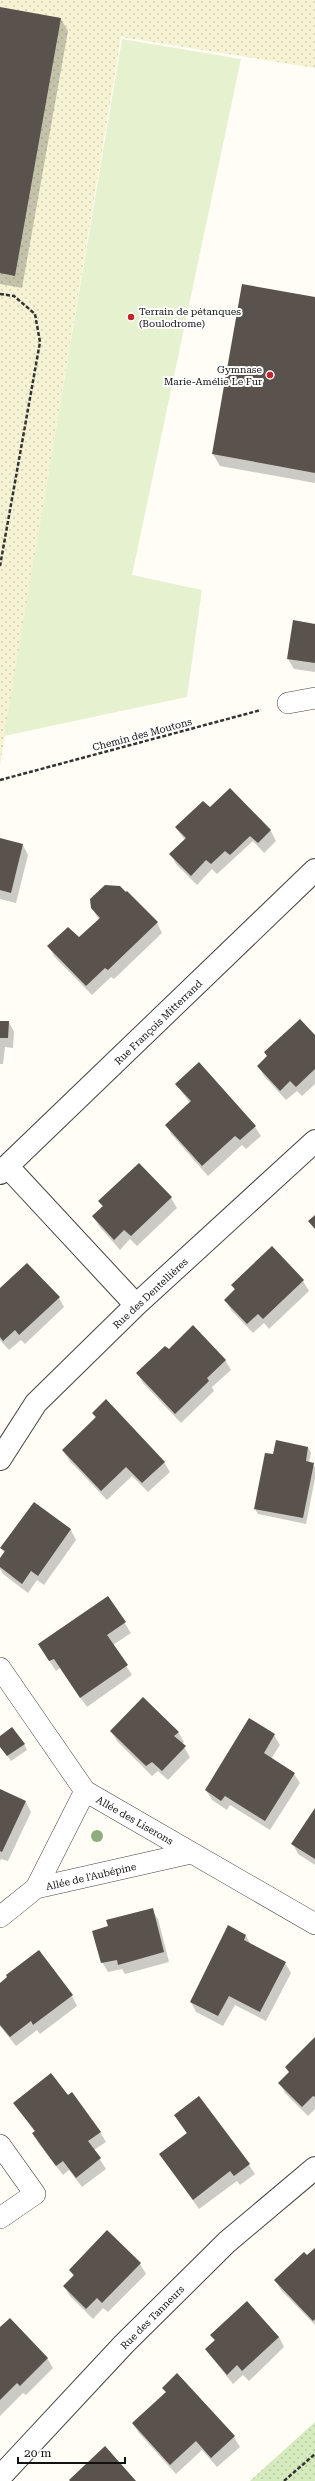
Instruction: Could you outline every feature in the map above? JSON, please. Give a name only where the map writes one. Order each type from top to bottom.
[{"type":"street","name":"Rue François Mitterrand","points":[[4,1169],[315,870]]},
{"type":"street","name":"Rue des Dentellières","points":[[0,1459],[36,1403],[136,1305],[315,1141]]},
{"type":"street","points":[[4,1169],[136,1305]]},
{"type":"street","name":"Rue des Tanneurs","points":[[0,2477],[124,2344],[222,2248],[315,2168]]},
{"type":"lane","points":[[288,703],[315,698]]},
{"type":"lane","name":"Allée des Liserons","points":[[0,1668],[85,1791],[315,1924]]},
{"type":"lane","points":[[36,1888],[85,1791]]},
{"type":"lane","name":"Allée de l'Aubépine","points":[[0,1916],[36,1888],[191,1853]]},
{"type":"lane","points":[[0,2145],[35,2194],[0,2218]]},
{"type":"path","points":[[0,294],[14,296],[35,314],[40,342],[0,566]]},
{"type":"path","name":"Chemin des Moutons","points":[[0,780],[288,703]]},
{"type":"path","points":[[284,2481],[315,2454]]},
{"type":"shaded area","points":[[0,0],[315,0],[315,68],[121,37],[0,765]]},
{"type":"green space","name":"Terrain de pétanques (Boulodrome)","points":[[122,39],[241,59],[132,575],[202,590],[187,697],[4,736]]},
{"type":"green space","points":[[315,2422],[315,2481],[250,2481]]},
{"type":"building","points":[[0,7],[61,18],[15,276],[0,273]]},
{"type":"building","name":"Gymnase Marie-Amélie Le Fur","points":[[242,284],[315,297],[315,473],[212,454]]},
{"type":"building","points":[[293,620],[315,624],[315,663],[287,659]]},
{"type":"building","points":[[230,788],[271,830],[258,843],[250,836],[230,855],[225,851],[211,864],[206,860],[191,876],[169,854],[186,838],[175,827],[203,801],[210,807]]},
{"type":"building","points":[[0,838],[23,844],[11,893],[0,890]]},
{"type":"building","points":[[105,885],[120,886],[158,922],[108,970],[105,968],[86,986],[47,946],[68,927],[79,937],[100,918],[91,908],[90,899]]},
{"type":"building","points":[[300,1019],[315,1035],[315,1069],[296,1087],[290,1081],[280,1091],[257,1066],[267,1056],[264,1052]]},
{"type":"building","points":[[0,1021],[9,1021],[8,1038],[0,1038]]},
{"type":"building","points":[[199,1062],[256,1126],[240,1140],[235,1136],[202,1166],[165,1125],[191,1101],[175,1084]]},
{"type":"building","points":[[139,1163],[172,1197],[131,1236],[124,1230],[114,1240],[92,1216],[103,1206],[98,1201]]},
{"type":"building","points":[[315,1215],[315,1229],[308,1221]]},
{"type":"building","points":[[272,1246],[304,1280],[263,1319],[258,1314],[247,1324],[224,1300],[235,1289],[231,1285]]},
{"type":"building","points":[[27,1263],[60,1297],[19,1335],[15,1330],[3,1341],[0,1337],[0,1288]]},
{"type":"building","points":[[193,1325],[226,1360],[207,1378],[209,1381],[175,1414],[136,1373],[165,1346],[169,1349]]},
{"type":"building","points":[[106,1399],[165,1462],[142,1483],[126,1467],[101,1491],[62,1450],[96,1417],[92,1413]]},
{"type":"building","points":[[276,1440],[308,1447],[306,1461],[314,1463],[303,1518],[254,1509],[265,1453],[273,1454]]},
{"type":"building","points":[[34,1502],[71,1529],[38,1576],[31,1571],[22,1584],[0,1567],[0,1558],[5,1551],[0,1548]]},
{"type":"building","points":[[108,1596],[126,1622],[107,1635],[128,1665],[80,1698],[54,1659],[49,1661],[38,1644]]},
{"type":"building","points":[[143,1697],[179,1732],[174,1736],[186,1746],[162,1771],[152,1762],[146,1766],[110,1731]]},
{"type":"building","points":[[249,1718],[275,1734],[264,1753],[295,1773],[265,1821],[225,1796],[221,1801],[205,1790]]},
{"type":"building","points":[[12,1727],[25,1744],[7,1756],[0,1747],[0,1736]]},
{"type":"building","points":[[0,1789],[26,1801],[2,1852],[0,1851]]},
{"type":"building","points":[[315,1808],[315,1859],[291,1844]]},
{"type":"building","points":[[153,1908],[164,1952],[118,1965],[117,1960],[101,1963],[92,1931],[108,1926],[106,1920]]},
{"type":"building","points":[[228,1925],[246,1935],[244,1940],[286,1962],[260,2012],[229,1996],[218,2016],[190,2002]]},
{"type":"building","points":[[39,1950],[73,1995],[33,2025],[31,2021],[10,2037],[0,2025],[0,1983],[7,1977],[6,1975]]},
{"type":"building","points":[[315,2037],[315,2097],[313,2096],[302,2107],[278,2083],[289,2072],[285,2067]]},
{"type":"building","points":[[51,2073],[68,2095],[72,2092],[101,2132],[88,2141],[101,2158],[76,2178],[63,2161],[56,2166],[32,2133],[35,2131],[13,2103]]},
{"type":"building","points":[[199,2096],[250,2164],[234,2176],[230,2171],[193,2200],[159,2154],[187,2133],[174,2115]]},
{"type":"building","points":[[107,2230],[141,2263],[102,2303],[97,2298],[86,2309],[63,2286],[74,2275],[69,2270]]},
{"type":"building","points":[[315,2248],[315,2319],[313,2321],[274,2280],[304,2252],[307,2255]]},
{"type":"building","points":[[247,2301],[279,2337],[242,2371],[237,2365],[227,2375],[205,2349],[215,2340],[210,2335]]},
{"type":"building","points":[[10,2318],[48,2358],[20,2386],[17,2383],[0,2400],[0,2327]]},
{"type":"building","points":[[177,2373],[235,2436],[211,2458],[196,2441],[170,2465],[132,2423],[166,2392],[162,2388]]},
{"type":"building","points":[[105,2446],[136,2481],[69,2480]]},
{"type":"place","name":"Terrain de pétanques (Boulodrome)","points":[[131,317]]},
{"type":"place","name":"Gymnase Marie-Amélie Le Fur","points":[[270,375]]}]
